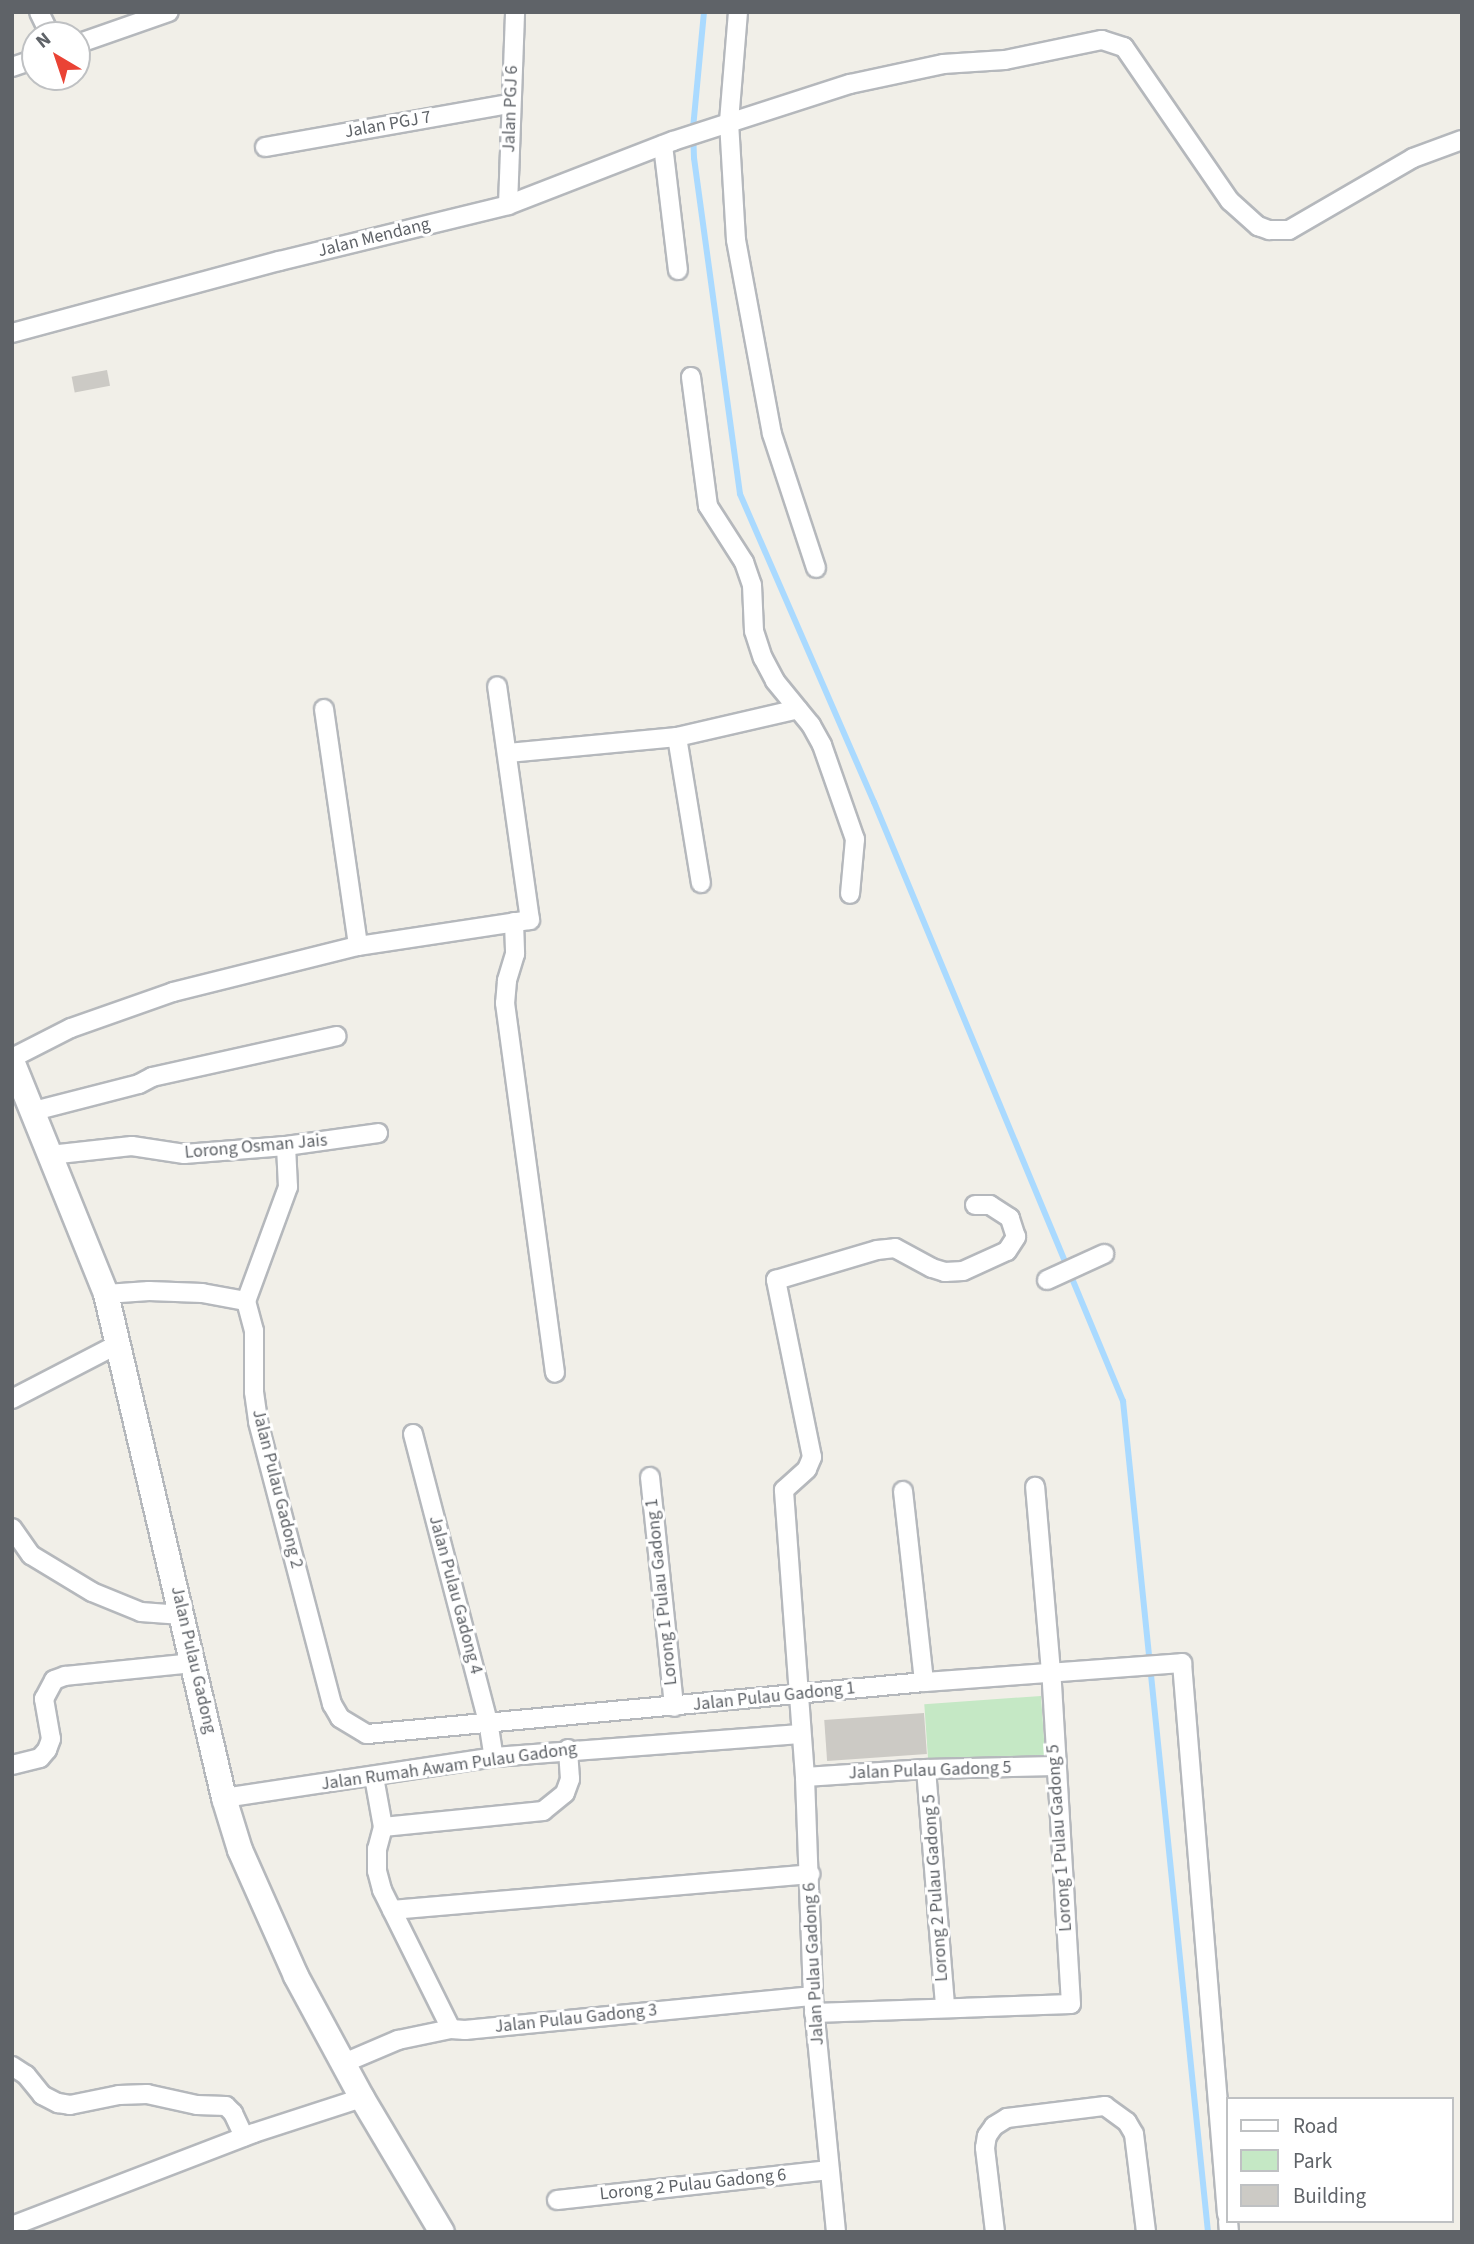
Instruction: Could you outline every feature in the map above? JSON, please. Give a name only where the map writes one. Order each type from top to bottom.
[{"type":"main road","name":"Jalan Pulau Gadong","points":[[12,1059],[106,1294],[224,1798],[240,1850],[261,1903],[296,1976],[362,2098],[442,2232]]},
{"type":"street","points":[[91,39],[169,12]]},
{"type":"street","name":"Jalan PGJ 6","points":[[508,205],[515,12]]},
{"type":"street","points":[[738,12],[722,125],[736,240],[772,434],[816,568]]},
{"type":"street","name":"Jalan Mendang","points":[[12,333],[279,261],[508,205],[668,143],[850,84],[943,64],[1004,60],[1102,40],[1124,47],[1230,201],[1258,226],[1278,232],[1289,230],[1413,158],[1462,140]]},
{"type":"street","name":"Jalan PGJ 7","points":[[265,147],[510,104]]},
{"type":"street","points":[[668,143],[678,270]]},
{"type":"street","points":[[691,377],[708,506],[744,562],[752,585],[754,631],[763,657],[775,681],[799,709],[822,745],[855,839],[850,894]]},
{"type":"street","points":[[12,1059],[71,1027],[145,1000],[358,946],[530,920],[497,686]]},
{"type":"street","points":[[324,709],[358,946]]},
{"type":"street","points":[[508,753],[677,737],[799,709]]},
{"type":"street","points":[[677,737],[701,883]]},
{"type":"street","points":[[514,922],[515,954],[507,981],[505,1003],[555,1373]]},
{"type":"street","points":[[34,1111],[139,1084],[152,1077],[337,1036]]},
{"type":"street","name":"Lorong Osman Jais","points":[[50,1155],[132,1146],[184,1154],[286,1146],[378,1133]]},
{"type":"street","points":[[106,1294],[162,1291],[246,1301],[288,1187],[286,1146]]},
{"type":"street","name":"Jalan Pulau Gadong 6","points":[[836,2232],[813,2005],[810,1874],[784,1490],[807,1469],[811,1457],[776,1280],[895,1248],[932,1268],[945,1272],[963,1271],[1007,1251],[1016,1237],[1010,1218],[990,1205],[975,1205]]},
{"type":"street","points":[[1047,1280],[1101,1256]]},
{"type":"street","name":"Jalan Pulau Gadong 2","points":[[246,1301],[254,1331],[254,1381],[258,1422],[332,1704],[340,1718],[368,1734]]},
{"type":"street","points":[[12,1399],[118,1344]]},
{"type":"street","name":"Jalan Pulau Gadong 4","points":[[413,1434],[488,1721],[494,1757]]},
{"type":"street","name":"Lorong 1 Pulau Gadong 1","points":[[650,1477],[674,1707]]},
{"type":"street","name":"Lorong 1 Pulau Gadong 5","points":[[1035,1487],[1051,1672],[1071,2004]]},
{"type":"street","points":[[903,1491],[924,1682]]},
{"type":"street","points":[[12,1528],[31,1555],[49,1569],[70,1577],[92,1592],[141,1612],[182,1615]]},
{"type":"street","points":[[12,1765],[40,1758],[47,1750],[51,1739],[44,1699],[54,1680],[65,1676],[194,1663]]},
{"type":"street","name":"Jalan Pulau Gadong 1","points":[[368,1734],[488,1721],[799,1696],[924,1682],[1177,1663],[1226,2203]]},
{"type":"street","name":"Jalan Rumah Awam Pulau Gadong","points":[[224,1798],[494,1757],[568,1749],[800,1734]]},
{"type":"street","points":[[383,1827],[543,1811],[565,1793],[570,1779],[568,1749]]},
{"type":"street","name":"Jalan Pulau Gadong 5","points":[[804,1777],[926,1769],[1055,1766]]},
{"type":"street","name":"Lorong 2 Pulau Gadong 5","points":[[926,1769],[945,2007]]},
{"type":"street","points":[[373,1777],[383,1827],[377,1849],[377,1871],[392,1910],[452,2029]]},
{"type":"street","points":[[392,1910],[810,1874]]},
{"type":"street","name":"Jalan Pulau Gadong 3","points":[[344,2063],[398,2040],[452,2029],[813,2005],[945,2007],[1071,2004]]},
{"type":"street","points":[[12,2066],[26,2075],[42,2095],[58,2103],[70,2105],[119,2095],[147,2094],[197,2105],[226,2106],[233,2113],[244,2137]]},
{"type":"street","points":[[12,2225],[244,2137],[362,2098]]},
{"type":"street","points":[[995,2232],[985,2148],[987,2136],[994,2126],[1007,2118],[1105,2106],[1117,2112],[1134,2134],[1146,2232]]},
{"type":"street","name":"Lorong 2 Pulau Gadong 6","points":[[557,2200],[829,2170]]},
{"type":"green space","points":[[1041,1696],[1045,1755],[928,1763],[924,1704]]},
{"type":"building","points":[[107,370],[110,386],[75,393],[72,377]]},
{"type":"building","points":[[924,1713],[927,1754],[827,1761],[824,1720]]},
{"type":"waterway","points":[[704,12],[693,129],[694,158],[740,494],[874,802],[1123,1401],[1208,2232]]}]
